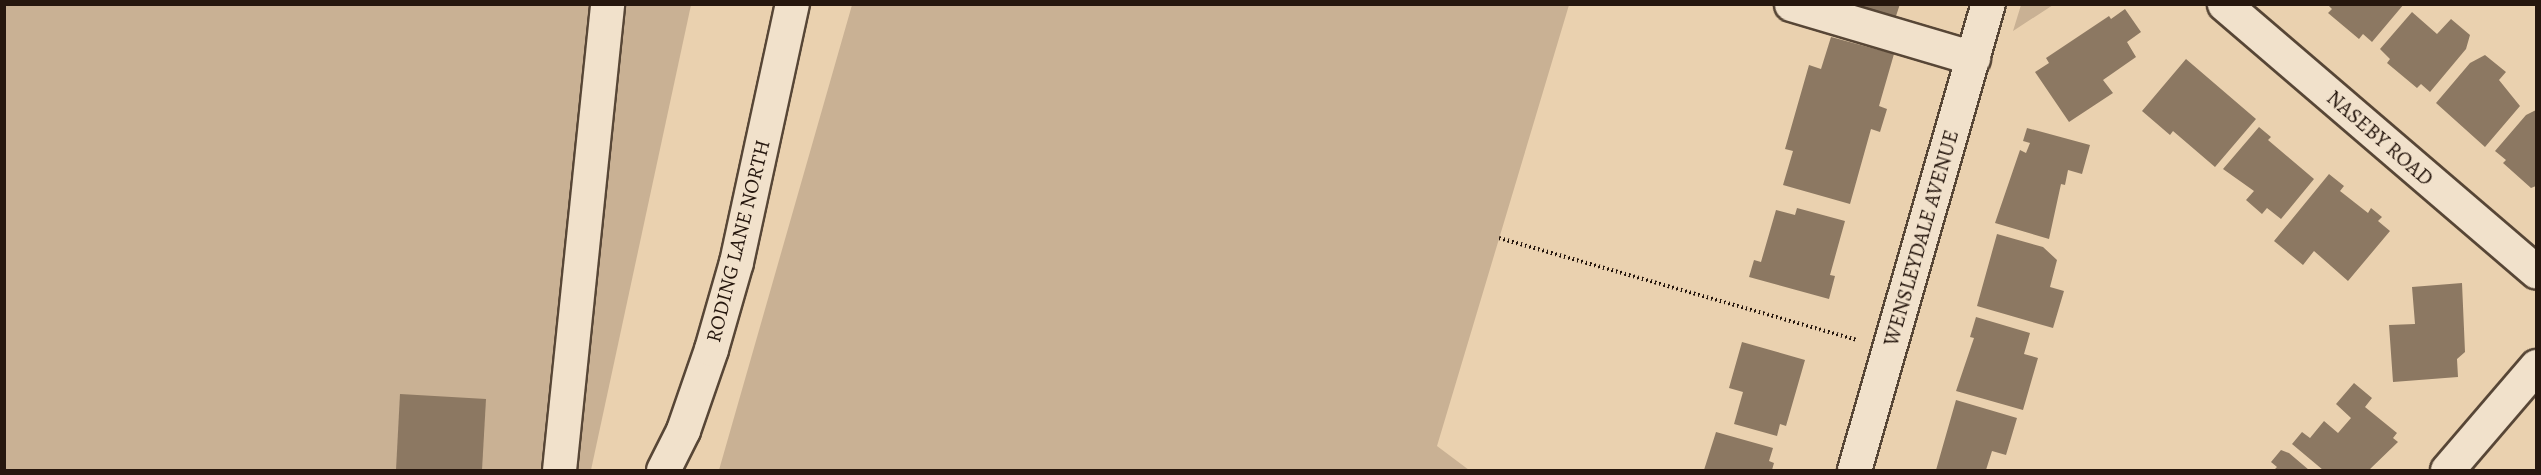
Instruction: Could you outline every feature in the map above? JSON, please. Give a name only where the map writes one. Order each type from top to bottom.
[{"type":"street","points":[[560,471],[607,4]]},
{"type":"street","name":"RODING LANE NORTH","points":[[663,471],[683,430],[711,349],[736,262],[792,4]]},
{"type":"street","points":[[1791,4],[1973,58]]},
{"type":"street","name":"WENSLEYDALE AVENUE","points":[[1854,471],[1988,4]]},
{"type":"street","name":"NASEBY ROAD","points":[[2224,4],[2536,272]]},
{"type":"street","points":[[2447,471],[2536,366]]},
{"type":"path","points":[[1499,238],[1889,349]]},
{"type":"shaded area","points":[[2021,4],[2053,5],[2013,31]]},
{"type":"shaded area","points":[[4,5],[691,5],[591,470],[5,470]]},
{"type":"shaded area","points":[[852,5],[1569,5],[1437,446],[1469,470],[719,470]]},
{"type":"building","points":[[1815,4],[1900,4],[1895,19]]},
{"type":"building","points":[[2327,4],[2404,4],[2372,42],[2363,34],[2359,39],[2328,13],[2332,9]]},
{"type":"building","points":[[2125,9],[2141,32],[2127,42],[2136,57],[2103,80],[2113,93],[2069,122],[2035,72],[2049,63],[2046,58],[2109,16],[2111,19]]},
{"type":"building","points":[[2412,12],[2437,34],[2451,19],[2470,35],[2466,49],[2430,92],[2421,84],[2417,88],[2387,63],[2390,59],[2380,49]]},
{"type":"building","points":[[1831,37],[1894,54],[1879,106],[1887,109],[1880,132],[1871,129],[1850,204],[1783,185],[1793,151],[1785,149],[1809,65],[1821,69]]},
{"type":"building","points":[[2485,55],[2506,72],[2499,80],[2520,106],[2485,147],[2436,103],[2470,63]]},
{"type":"building","points":[[2186,59],[2256,119],[2215,167],[2173,131],[2170,135],[2142,111]]},
{"type":"building","points":[[2536,110],[2536,186],[2531,188],[2503,163],[2506,160],[2495,151],[2526,115]]},
{"type":"building","points":[[2259,127],[2271,137],[2268,140],[2314,179],[2281,219],[2267,208],[2262,214],[2246,200],[2254,191],[2223,169]]},
{"type":"building","points":[[2027,128],[2090,145],[2082,174],[2068,170],[2065,185],[2061,184],[2049,239],[1995,223],[2020,150],[2026,153],[2030,143],[2023,141]]},
{"type":"building","points":[[2329,174],[2344,186],[2340,191],[2368,213],[2371,208],[2382,217],[2378,221],[2390,231],[2348,281],[2314,251],[2303,265],[2274,241]]},
{"type":"building","points":[[1797,208],[1845,221],[1830,275],[1835,276],[1829,299],[1749,277],[1754,260],[1761,262],[1776,210],[1795,215]]},
{"type":"building","points":[[1997,234],[2043,247],[2057,260],[2050,287],[2064,291],[2053,328],[1977,306]]},
{"type":"building","points":[[2462,283],[2465,352],[2457,359],[2458,377],[2393,382],[2389,325],[2415,324],[2412,287]]},
{"type":"building","points":[[1976,317],[2030,333],[2024,354],[2038,358],[2023,410],[1956,391],[1974,338],[1970,337]]},
{"type":"building","points":[[1742,342],[1805,360],[1786,426],[1780,424],[1777,436],[1734,424],[1743,392],[1729,388]]},
{"type":"building","points":[[2354,383],[2372,398],[2365,407],[2397,433],[2393,438],[2398,442],[2369,470],[2323,470],[2292,444],[2302,432],[2310,438],[2324,421],[2338,433],[2351,418],[2336,404]]},
{"type":"building","points":[[400,394],[486,399],[482,470],[396,470]]},
{"type":"building","points":[[1956,400],[2017,418],[2006,455],[1992,451],[1986,470],[1936,470]]},
{"type":"building","points":[[1716,432],[1773,448],[1769,461],[1774,463],[1772,470],[1704,470]]},
{"type":"building","points":[[2281,450],[2289,453],[2309,470],[2274,470],[2277,467],[2271,462]]}]
